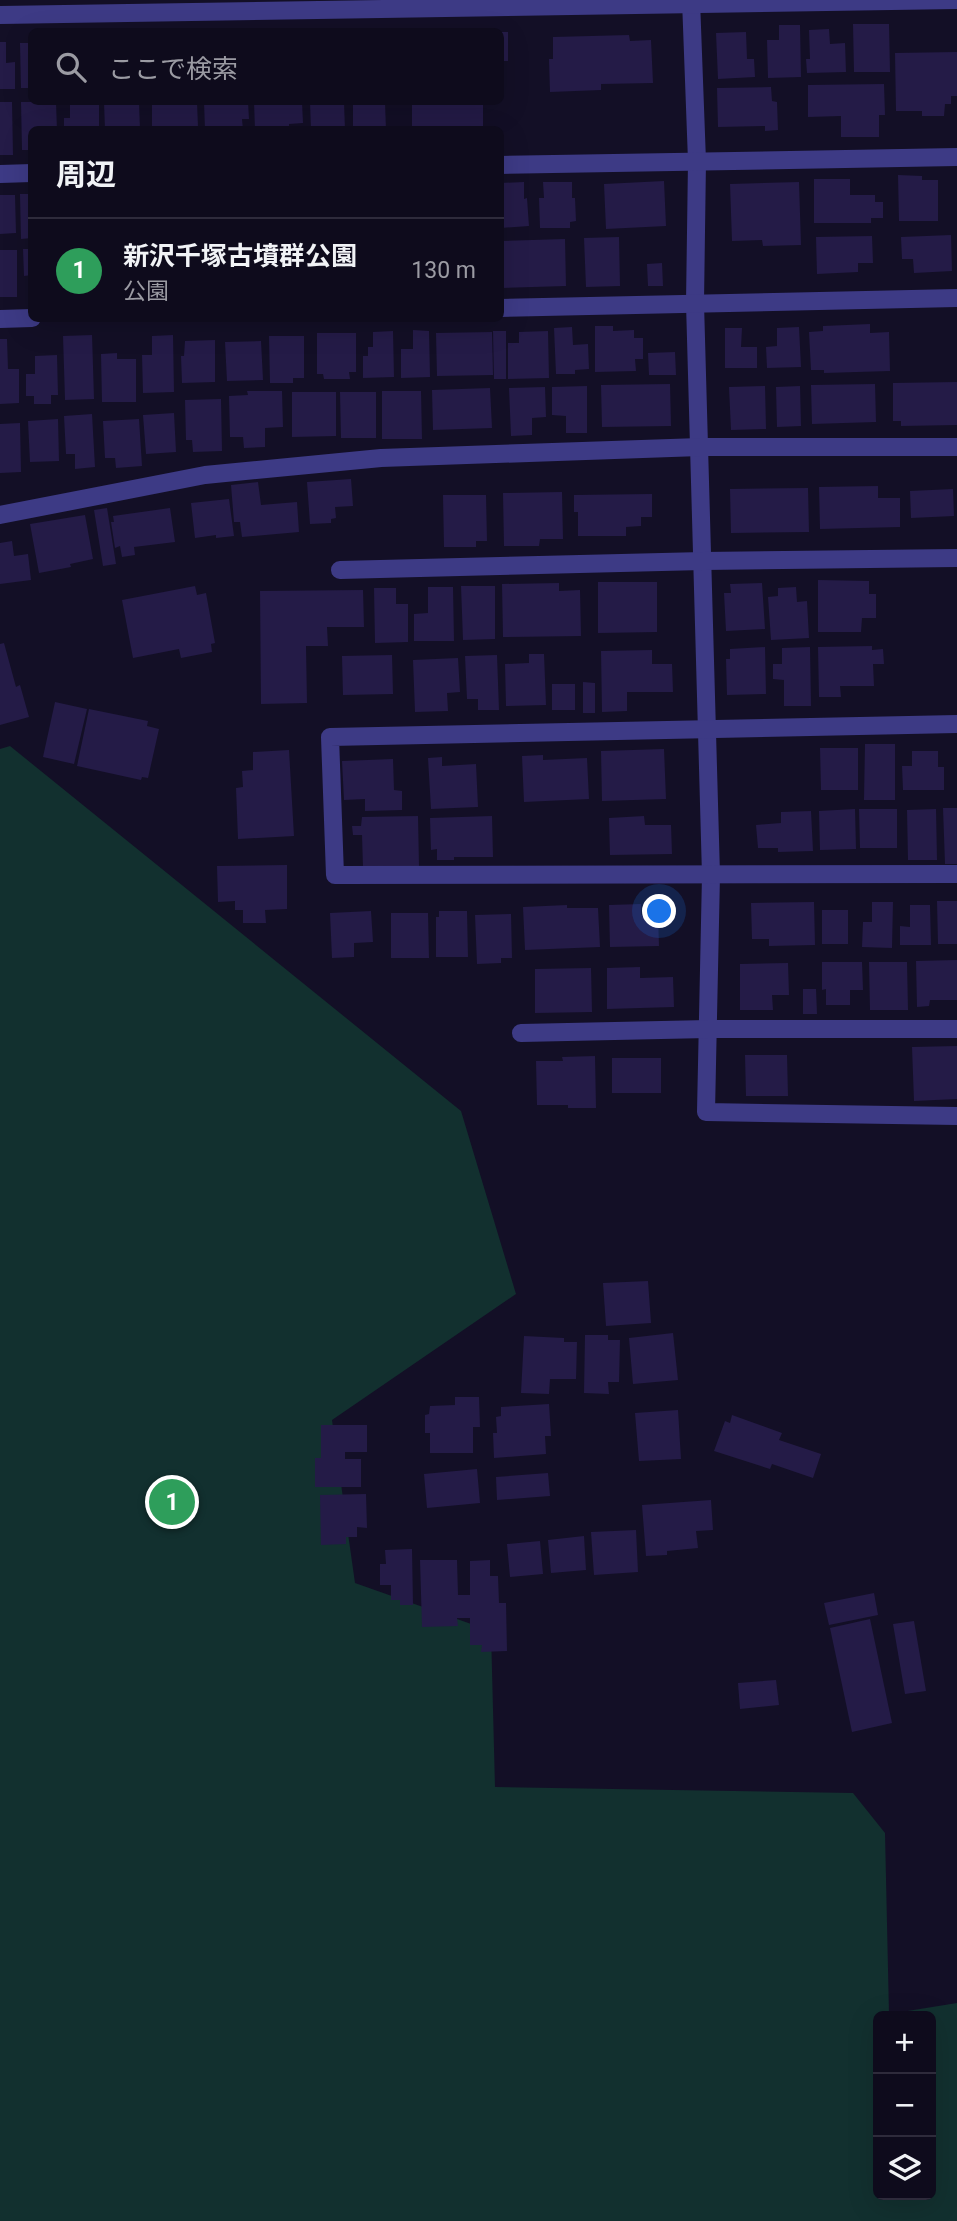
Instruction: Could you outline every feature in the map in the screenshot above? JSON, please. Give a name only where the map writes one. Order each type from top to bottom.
[{"type":"street","points":[[0,15],[691,2],[957,1]]},
{"type":"street","points":[[691,2],[697,161],[695,303],[711,874],[706,1112],[957,1116]]},
{"type":"street","points":[[504,164],[957,157]]},
{"type":"street","points":[[0,174],[28,173]]},
{"type":"street","points":[[504,308],[957,298]]},
{"type":"street","points":[[0,319],[28,318]]},
{"type":"street","points":[[0,515],[205,475],[381,458],[700,447],[957,447]]},
{"type":"street","points":[[340,570],[957,558]]},
{"type":"street","points":[[957,724],[330,737],[335,875],[957,874]]},
{"type":"street","points":[[521,1033],[957,1028]]},
{"type":"green space","points":[[10,746],[461,1111],[516,1294],[332,1420],[355,1583],[491,1631],[495,1787],[853,1793],[885,1833],[889,2011],[873,2011],[873,2200],[936,2200],[936,2011],[908,2011],[957,2003],[957,2221],[0,2221],[0,749]]},
{"type":"building","points":[[853,24],[889,24],[890,72],[854,72]]},
{"type":"building","points":[[779,25],[800,25],[801,77],[768,78],[767,40],[779,40]]},
{"type":"building","points":[[829,29],[830,44],[845,43],[846,72],[807,73],[806,59],[810,59],[809,30]]},
{"type":"building","points":[[504,32],[508,32],[508,61],[504,61]]},
{"type":"building","points":[[746,32],[747,59],[754,59],[755,77],[718,79],[716,33]]},
{"type":"building","points":[[629,35],[630,41],[651,40],[653,83],[601,84],[601,90],[550,92],[549,59],[553,59],[553,37]]},
{"type":"building","points":[[0,42],[6,42],[6,63],[15,62],[15,89],[0,89]]},
{"type":"building","points":[[20,43],[28,43],[28,88],[21,88]]},
{"type":"building","points":[[957,52],[957,96],[951,96],[951,104],[945,104],[944,116],[922,116],[922,111],[896,111],[895,53]]},
{"type":"building","points":[[884,84],[885,115],[879,115],[879,137],[841,137],[841,116],[808,117],[808,85]]},
{"type":"building","points":[[771,87],[772,101],[777,102],[778,130],[765,131],[765,126],[718,127],[717,88]]},
{"type":"building","points":[[0,102],[12,102],[13,155],[0,155]]},
{"type":"building","points":[[21,102],[28,102],[28,105],[56,105],[57,126],[28,126],[28,150],[22,150]]},
{"type":"building","points":[[70,105],[99,105],[99,126],[64,126],[64,118],[70,118]]},
{"type":"building","points":[[104,105],[139,105],[140,126],[105,126]]},
{"type":"building","points":[[152,105],[197,105],[198,126],[152,126]]},
{"type":"building","points":[[204,105],[248,105],[249,119],[242,119],[243,126],[205,126]]},
{"type":"building","points":[[254,105],[302,105],[303,123],[289,126],[255,126]]},
{"type":"building","points":[[310,105],[344,105],[345,126],[311,126]]},
{"type":"building","points":[[353,105],[385,105],[386,126],[353,126]]},
{"type":"building","points":[[412,105],[483,105],[483,126],[412,126]]},
{"type":"building","points":[[898,175],[938,180],[938,221],[899,221]]},
{"type":"building","points":[[814,179],[850,179],[850,195],[875,195],[875,202],[883,202],[883,218],[871,218],[871,223],[814,223]]},
{"type":"building","points":[[664,181],[666,226],[606,229],[604,184]]},
{"type":"building","points":[[524,182],[529,226],[504,228],[504,183]]},
{"type":"building","points":[[543,182],[572,182],[576,221],[570,222],[570,228],[540,228],[539,198],[544,198]]},
{"type":"building","points":[[799,182],[801,245],[763,246],[762,240],[732,241],[730,184]]},
{"type":"building","points":[[20,194],[28,194],[28,238],[21,239]]},
{"type":"building","points":[[0,195],[15,195],[16,233],[0,234]]},
{"type":"building","points":[[951,235],[952,271],[914,273],[913,259],[902,259],[901,237]]},
{"type":"building","points":[[872,236],[873,263],[858,263],[858,272],[817,274],[816,237]]},
{"type":"building","points":[[619,237],[620,286],[586,287],[584,238]]},
{"type":"building","points":[[565,239],[566,286],[504,288],[504,241]]},
{"type":"building","points":[[23,249],[28,249],[28,276],[24,276]]},
{"type":"building","points":[[0,250],[17,250],[17,297],[0,297]]},
{"type":"building","points":[[662,263],[663,286],[648,286],[647,264]]},
{"type":"building","points":[[870,324],[870,333],[889,332],[890,371],[824,373],[824,370],[811,370],[809,332],[823,331],[823,326]]},
{"type":"building","points":[[595,326],[613,326],[613,331],[634,330],[634,338],[643,338],[643,359],[635,359],[636,371],[595,372]]},
{"type":"building","points":[[572,327],[573,345],[588,344],[589,369],[575,370],[575,374],[556,374],[554,328]]},
{"type":"building","points":[[799,327],[801,367],[767,368],[766,347],[777,346],[777,328]]},
{"type":"building","points":[[725,328],[742,328],[741,347],[757,347],[757,368],[725,368]]},
{"type":"building","points":[[413,330],[429,331],[430,377],[401,378],[401,349],[413,349]]},
{"type":"building","points":[[393,331],[394,377],[363,378],[363,356],[368,356],[368,347],[373,347],[373,332]]},
{"type":"building","points":[[493,331],[506,331],[506,379],[494,379]]},
{"type":"building","points":[[548,331],[549,378],[508,379],[508,343],[519,343],[519,332]]},
{"type":"building","points":[[492,332],[493,375],[437,376],[436,333]]},
{"type":"building","points":[[317,333],[356,333],[356,372],[349,372],[350,379],[324,379],[323,374],[317,374]]},
{"type":"building","points":[[92,335],[94,399],[65,400],[63,336]]},
{"type":"building","points":[[173,335],[174,392],[143,393],[142,355],[152,355],[152,336]]},
{"type":"building","points":[[269,336],[304,336],[304,378],[293,378],[293,383],[270,383]]},
{"type":"building","points":[[0,339],[7,339],[8,369],[19,369],[19,403],[0,404]]},
{"type":"building","points":[[215,340],[215,382],[182,383],[181,356],[184,356],[185,341]]},
{"type":"building","points":[[261,341],[263,380],[227,381],[225,342]]},
{"type":"building","points":[[675,352],[676,375],[649,375],[648,353]]},
{"type":"building","points":[[117,353],[117,359],[136,359],[136,402],[102,402],[101,354]]},
{"type":"building","points":[[57,355],[58,395],[51,395],[51,404],[34,404],[34,396],[26,396],[26,374],[35,374],[35,356]]},
{"type":"building","points":[[957,382],[957,425],[901,426],[901,421],[893,421],[893,383]]},
{"type":"building","points":[[670,384],[671,426],[602,427],[601,385]]},
{"type":"building","points":[[875,384],[876,422],[812,424],[811,385]]},
{"type":"building","points":[[587,386],[587,433],[566,433],[566,416],[552,415],[552,387]]},
{"type":"building","points":[[765,386],[766,429],[731,430],[729,387]]},
{"type":"building","points":[[800,386],[801,426],[777,427],[776,387]]},
{"type":"building","points":[[545,387],[546,417],[532,418],[532,435],[511,436],[509,388]]},
{"type":"building","points":[[490,388],[492,428],[433,430],[432,390]]},
{"type":"building","points":[[247,391],[282,391],[283,427],[265,428],[265,447],[244,448],[243,437],[230,437],[229,396],[248,395]]},
{"type":"building","points":[[382,391],[421,391],[422,439],[382,439]]},
{"type":"building","points":[[292,392],[336,392],[336,436],[292,437]]},
{"type":"building","points":[[340,392],[376,392],[376,438],[341,438]]},
{"type":"building","points":[[221,399],[222,451],[193,452],[192,440],[186,440],[185,400]]},
{"type":"building","points":[[174,413],[176,452],[146,454],[143,415]]},
{"type":"building","points":[[92,414],[95,467],[75,469],[75,454],[66,454],[64,416]]},
{"type":"building","points":[[58,419],[59,461],[30,462],[28,421]]},
{"type":"building","points":[[139,419],[142,466],[116,468],[115,458],[105,458],[103,421]]},
{"type":"building","points":[[20,423],[21,472],[0,473],[0,424]]},
{"type":"building","points":[[351,479],[353,506],[335,507],[336,518],[331,519],[331,523],[310,524],[307,482]]},
{"type":"building","points":[[258,482],[261,505],[297,502],[299,532],[242,537],[240,522],[234,522],[231,485]]},
{"type":"building","points":[[878,486],[878,498],[900,498],[900,527],[820,529],[819,487]]},
{"type":"building","points":[[808,488],[809,532],[731,533],[730,489]]},
{"type":"building","points":[[953,489],[954,516],[911,518],[910,491]]},
{"type":"building","points":[[562,492],[563,539],[540,539],[539,546],[504,546],[503,493]]},
{"type":"building","points":[[652,494],[652,517],[641,517],[641,526],[626,527],[626,536],[578,536],[578,512],[574,512],[574,495]]},
{"type":"building","points":[[443,495],[486,495],[487,541],[476,541],[476,547],[444,547]]},
{"type":"building","points":[[229,499],[234,536],[195,538],[191,503]]},
{"type":"building","points":[[107,508],[116,564],[103,566],[94,510]]},
{"type":"building","points":[[170,508],[175,542],[134,547],[135,555],[122,557],[120,546],[115,548],[111,522],[114,522],[113,516]]},
{"type":"building","points":[[85,515],[93,559],[70,564],[71,567],[39,573],[30,524]]},
{"type":"building","points":[[12,541],[14,556],[28,554],[31,580],[0,584],[0,543]]},
{"type":"building","points":[[818,580],[869,581],[869,594],[876,594],[876,618],[862,618],[861,632],[818,632]]},
{"type":"building","points":[[598,582],[657,582],[657,632],[598,633]]},
{"type":"building","points":[[559,583],[559,591],[580,590],[581,636],[503,637],[502,584]]},
{"type":"building","points":[[762,583],[765,629],[726,631],[724,593],[731,593],[730,584]]},
{"type":"building","points":[[195,586],[197,595],[206,593],[215,643],[211,644],[212,652],[181,658],[179,649],[133,658],[122,600]]},
{"type":"building","points":[[461,586],[495,586],[495,639],[463,640]]},
{"type":"building","points":[[428,587],[453,587],[454,641],[414,641],[414,614],[428,613]]},
{"type":"building","points":[[796,587],[797,602],[807,601],[809,638],[771,640],[768,597],[778,596],[778,588]]},
{"type":"building","points":[[374,588],[396,588],[396,604],[408,604],[408,642],[375,643]]},
{"type":"building","points":[[363,590],[364,627],[327,627],[328,646],[306,646],[307,703],[261,704],[260,591]]},
{"type":"building","points":[[4,643],[16,687],[20,685],[29,717],[0,725],[0,644]]},
{"type":"building","points":[[872,646],[872,650],[883,649],[884,664],[873,664],[874,686],[840,686],[841,697],[819,697],[818,647]]},
{"type":"building","points":[[765,647],[766,694],[727,695],[726,659],[730,659],[730,649]]},
{"type":"building","points":[[810,647],[811,706],[784,706],[784,680],[773,679],[773,664],[782,664],[782,648]]},
{"type":"building","points":[[652,650],[652,664],[672,664],[673,692],[627,692],[627,711],[602,712],[601,651]]},
{"type":"building","points":[[529,654],[544,654],[546,705],[506,706],[505,664],[529,663]]},
{"type":"building","points":[[392,655],[393,694],[343,695],[342,656]]},
{"type":"building","points":[[497,655],[499,710],[478,710],[478,699],[467,699],[465,656]]},
{"type":"building","points":[[458,658],[460,692],[447,693],[448,711],[415,712],[413,660]]},
{"type":"building","points":[[583,682],[595,683],[595,713],[583,713]]},
{"type":"building","points":[[552,684],[575,684],[575,710],[552,710]]},
{"type":"building","points":[[55,702],[87,709],[74,764],[43,757]]},
{"type":"building","points":[[89,709],[148,721],[147,726],[159,729],[148,778],[142,777],[141,780],[77,766]]},
{"type":"building","points":[[865,744],[895,744],[895,800],[864,800]]},
{"type":"building","points":[[820,748],[858,748],[858,790],[821,790]]},
{"type":"building","points":[[664,749],[666,799],[602,801],[601,751]]},
{"type":"building","points":[[289,750],[294,836],[238,839],[236,788],[243,787],[242,771],[253,770],[253,752]]},
{"type":"building","points":[[912,751],[938,751],[938,767],[944,767],[944,790],[903,790],[902,766],[912,766]]},
{"type":"building","points":[[543,755],[543,760],[587,758],[589,799],[524,802],[522,756]]},
{"type":"building","points":[[442,757],[442,766],[476,764],[478,807],[431,809],[428,758]]},
{"type":"building","points":[[393,759],[394,790],[402,791],[402,810],[365,811],[365,799],[344,800],[342,761]]},
{"type":"building","points":[[943,808],[957,808],[957,864],[945,864]]},
{"type":"building","points":[[855,809],[856,849],[820,850],[819,811]]},
{"type":"building","points":[[859,809],[897,809],[897,848],[860,848]]},
{"type":"building","points":[[936,809],[937,860],[908,860],[907,810]]},
{"type":"building","points":[[811,811],[813,851],[778,852],[778,848],[758,848],[756,825],[781,823],[781,812]]},
{"type":"building","points":[[418,816],[419,866],[363,868],[362,835],[353,835],[352,826],[361,826],[362,817]]},
{"type":"building","points":[[492,816],[493,857],[437,860],[437,849],[431,850],[430,818]]},
{"type":"building","points":[[644,816],[645,825],[671,825],[672,854],[610,855],[609,818]]},
{"type":"building","points":[[287,865],[287,909],[265,910],[266,923],[243,923],[243,910],[235,910],[235,901],[218,902],[217,866]]},
{"type":"building","points":[[937,901],[957,901],[957,944],[938,944]]},
{"type":"building","points":[[814,902],[815,945],[769,946],[769,939],[752,939],[751,903]]},
{"type":"building","points":[[872,902],[893,902],[892,948],[862,947],[863,922],[872,922]]},
{"type":"building","points":[[641,904],[641,915],[658,915],[659,946],[610,947],[609,905]]},
{"type":"building","points":[[567,905],[567,908],[598,908],[600,947],[525,950],[523,907]]},
{"type":"building","points":[[910,905],[930,905],[931,945],[900,945],[900,926],[910,927]]},
{"type":"building","points":[[822,910],[848,910],[848,944],[822,944]]},
{"type":"building","points":[[371,911],[373,942],[354,943],[354,957],[332,958],[330,913]]},
{"type":"building","points":[[439,911],[467,911],[468,957],[436,957],[436,917],[439,917]]},
{"type":"building","points":[[391,913],[428,913],[429,958],[391,958]]},
{"type":"building","points":[[511,914],[512,958],[501,958],[501,963],[477,964],[475,915]]},
{"type":"building","points":[[957,960],[957,1000],[930,1000],[929,1006],[917,1007],[916,961]]},
{"type":"building","points":[[822,962],[862,962],[863,990],[850,990],[850,1005],[826,1005],[826,989],[822,990]]},
{"type":"building","points":[[869,962],[907,962],[908,1010],[870,1010]]},
{"type":"building","points":[[788,963],[789,995],[772,995],[773,1010],[740,1010],[740,964]]},
{"type":"building","points":[[640,967],[640,978],[673,977],[674,1007],[607,1009],[607,968]]},
{"type":"building","points":[[591,968],[592,1012],[535,1013],[535,969]]},
{"type":"building","points":[[803,989],[816,989],[817,1014],[803,1014]]},
{"type":"building","points":[[957,1046],[957,1099],[914,1101],[912,1047]]},
{"type":"building","points":[[745,1055],[787,1055],[788,1096],[746,1096]]},
{"type":"building","points":[[595,1056],[596,1108],[537,1105],[536,1061],[563,1061],[562,1057]]},
{"type":"building","points":[[612,1058],[661,1058],[661,1093],[612,1093]]},
{"type":"building","points":[[648,1281],[651,1323],[606,1326],[603,1283]]},
{"type":"building","points":[[673,1333],[678,1380],[633,1384],[629,1338]]},
{"type":"building","points":[[585,1335],[608,1335],[608,1340],[620,1340],[619,1382],[608,1382],[609,1394],[584,1393]]},
{"type":"building","points":[[524,1336],[564,1338],[564,1342],[577,1342],[576,1379],[550,1379],[549,1394],[521,1393]]},
{"type":"building","points":[[455,1397],[479,1397],[480,1427],[473,1427],[473,1453],[430,1453],[430,1433],[425,1433],[425,1415],[429,1414],[430,1406],[455,1405]]},
{"type":"building","points":[[549,1404],[551,1436],[545,1436],[546,1454],[494,1458],[493,1433],[497,1433],[496,1417],[501,1416],[501,1407]]},
{"type":"building","points":[[678,1410],[681,1459],[639,1461],[635,1413]]},
{"type":"building","points":[[732,1415],[782,1433],[779,1440],[821,1454],[813,1478],[772,1464],[770,1469],[714,1451],[725,1421],[730,1423]]},
{"type":"building","points":[[321,1425],[367,1425],[367,1452],[345,1452],[345,1459],[361,1459],[361,1487],[315,1487],[315,1458],[321,1458]]},
{"type":"building","points":[[477,1469],[480,1503],[427,1508],[424,1474]]},
{"type":"building","points":[[548,1473],[550,1496],[497,1500],[496,1477]]},
{"type":"building","points":[[366,1494],[367,1528],[357,1527],[357,1537],[346,1537],[346,1544],[321,1545],[320,1495]]},
{"type":"building","points":[[711,1500],[713,1530],[696,1531],[698,1548],[667,1551],[667,1555],[646,1556],[642,1505]]},
{"type":"building","points":[[636,1530],[638,1572],[594,1575],[591,1532]]},
{"type":"building","points":[[584,1536],[586,1570],[551,1573],[548,1540]]},
{"type":"building","points":[[540,1541],[543,1574],[510,1577],[507,1544]]},
{"type":"building","points":[[412,1549],[413,1605],[400,1605],[400,1600],[391,1600],[391,1585],[380,1585],[380,1564],[386,1564],[385,1550]]},
{"type":"building","points":[[420,1560],[457,1560],[458,1595],[470,1595],[470,1561],[490,1560],[490,1576],[498,1576],[499,1603],[506,1603],[507,1651],[481,1652],[482,1645],[470,1645],[470,1618],[457,1618],[458,1626],[422,1627]]},
{"type":"building","points":[[874,1593],[878,1615],[829,1625],[824,1603]]},
{"type":"building","points":[[870,1619],[892,1723],[852,1732],[830,1628]]},
{"type":"building","points":[[914,1621],[926,1691],[905,1694],[893,1624]]},
{"type":"building","points":[[776,1680],[779,1705],[740,1709],[738,1683]]},
{"type":"place","name":"新沢千塚古墳群公園","points":[[172,1502]]}]
